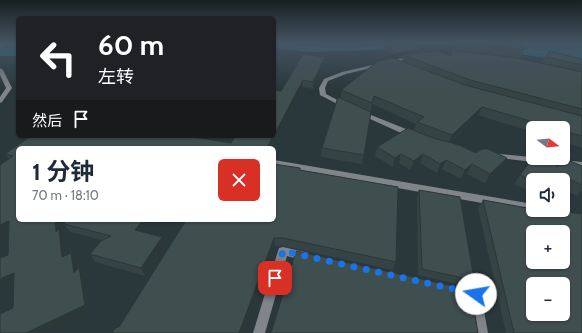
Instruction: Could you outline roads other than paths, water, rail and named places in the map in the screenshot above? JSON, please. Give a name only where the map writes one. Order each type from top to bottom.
[{"type":"street","points":[[413,58],[344,73],[326,80],[322,88],[324,94],[346,106],[419,138]]},
{"type":"street","points":[[391,62],[402,67]]},
{"type":"street","points":[[0,70],[9,88],[0,101]]},
{"type":"street","points":[[488,155],[582,165]]},
{"type":"street","points":[[276,163],[526,207]]},
{"type":"street","points":[[259,333],[283,251],[314,258]]},
{"type":"street","points":[[453,289],[476,294],[482,333]]}]
